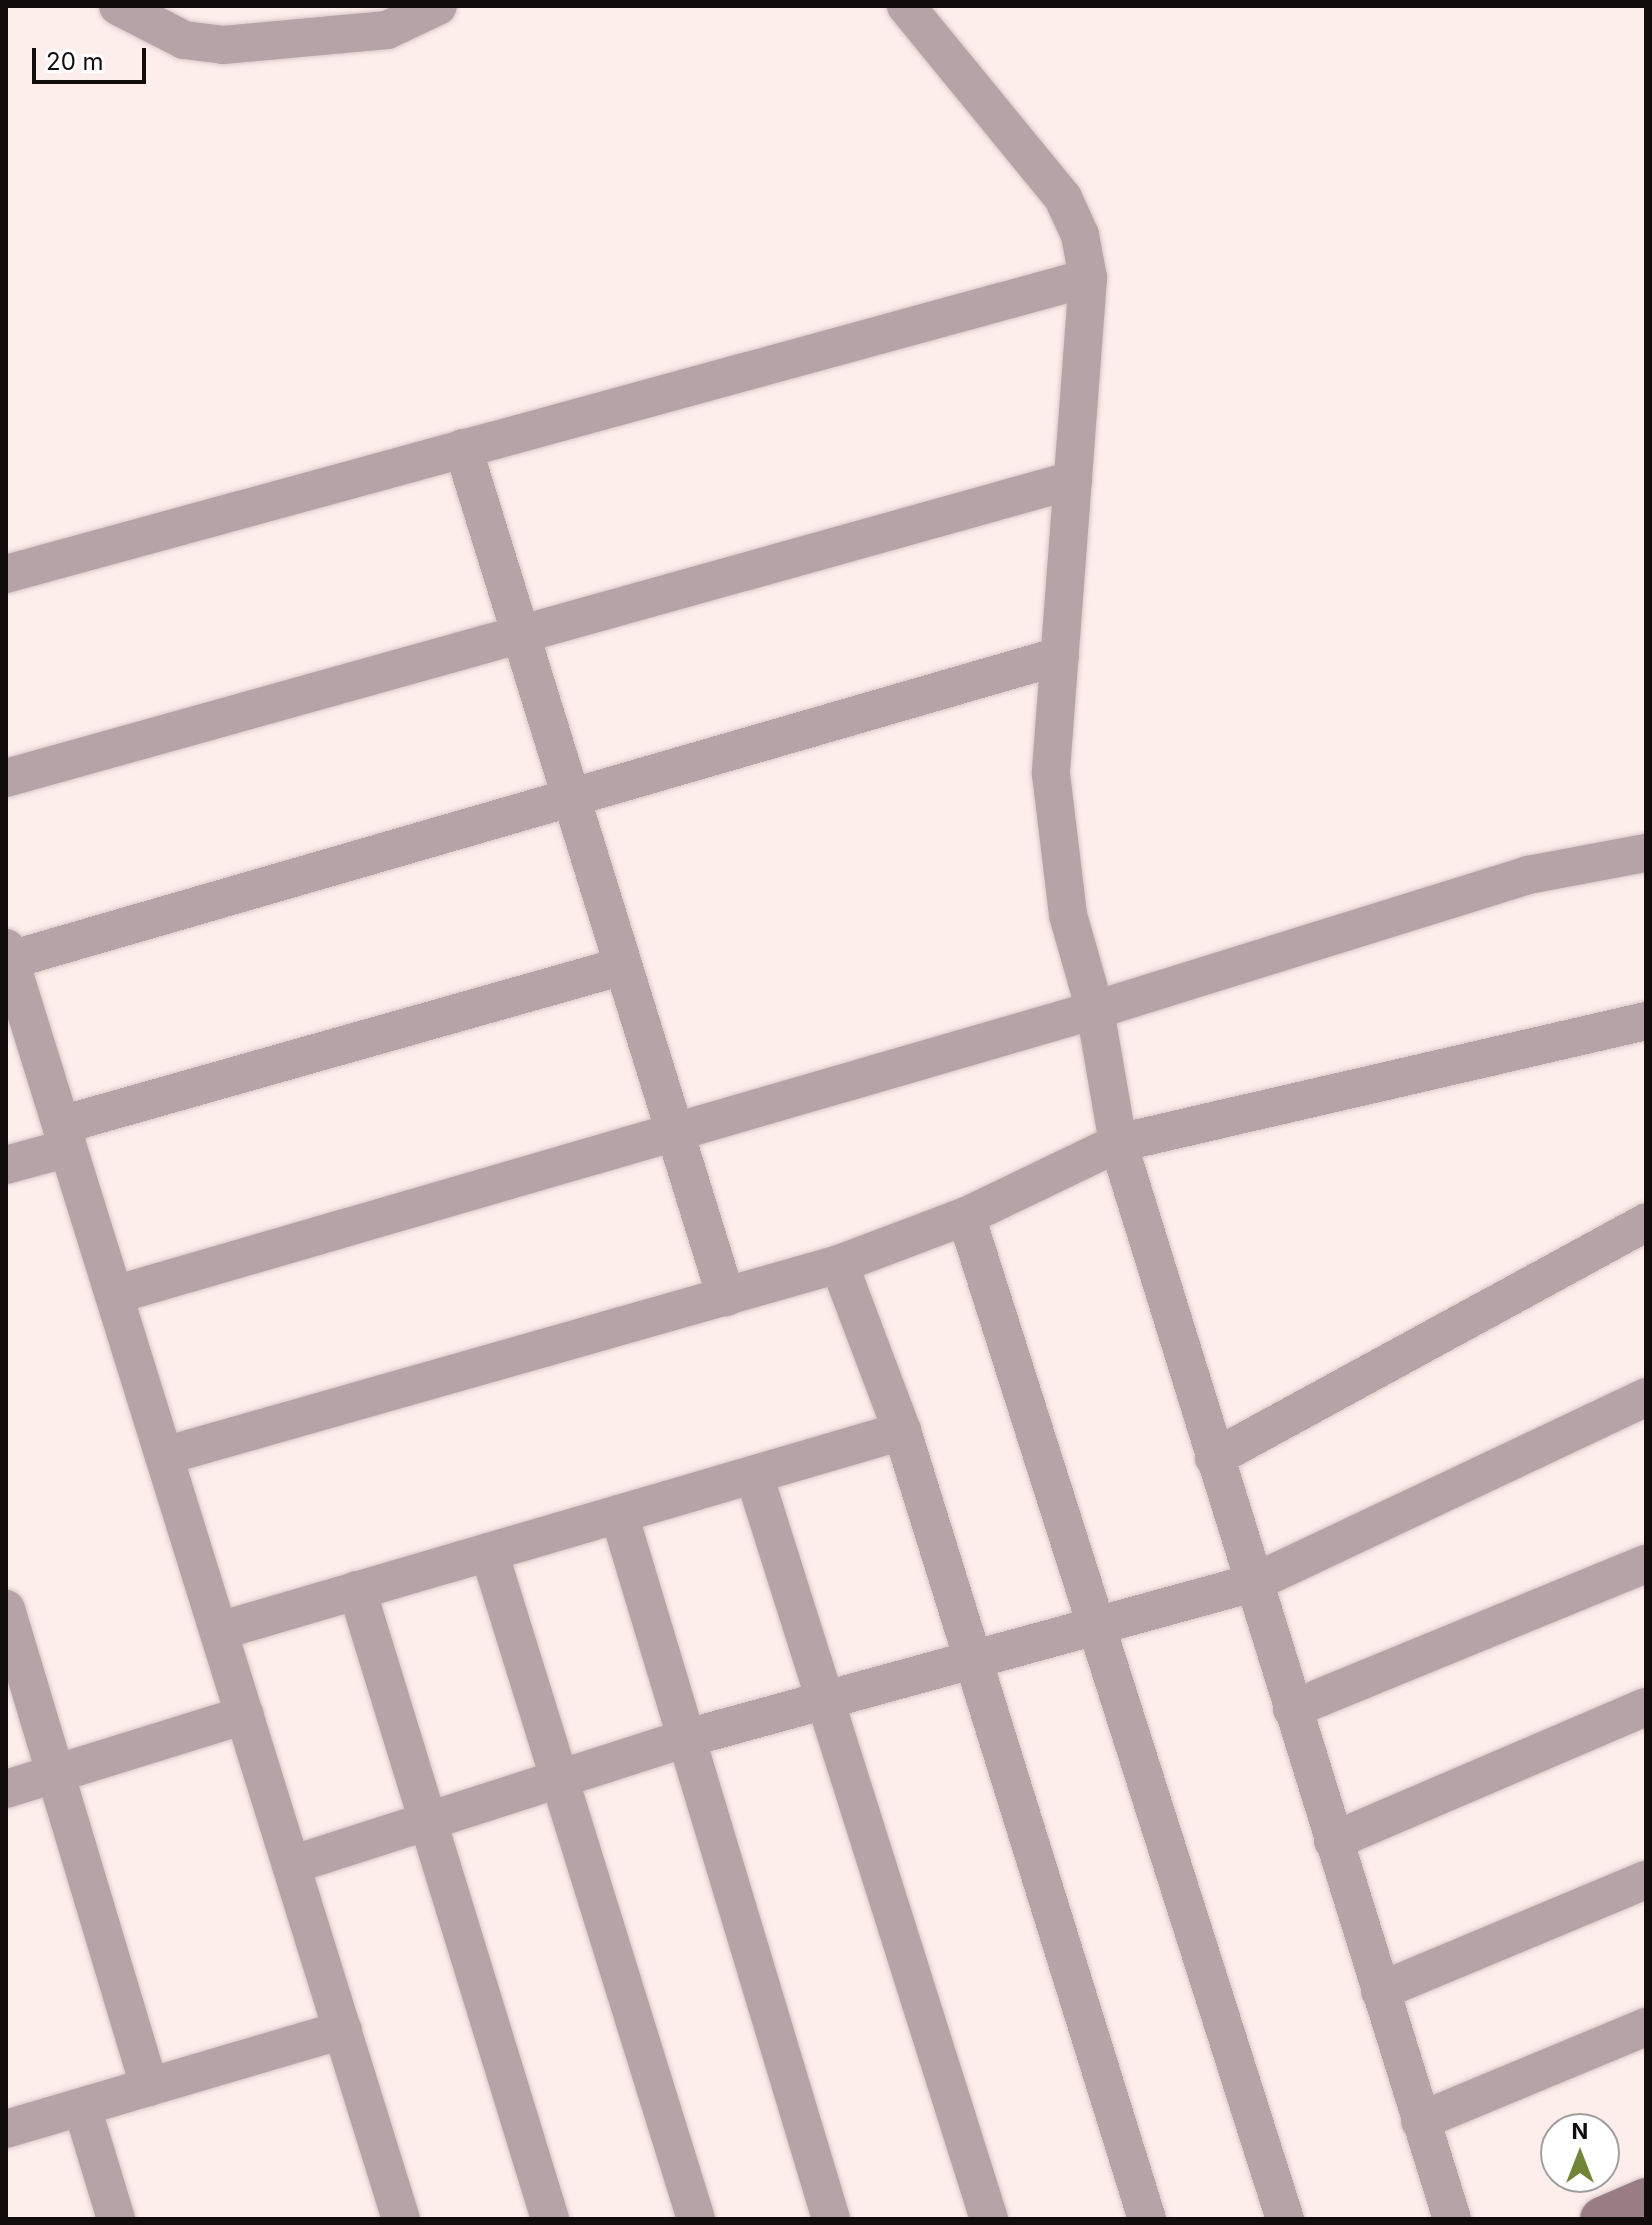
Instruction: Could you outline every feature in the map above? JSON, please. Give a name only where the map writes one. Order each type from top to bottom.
[{"type":"street","points":[[118,6],[184,40],[223,45],[387,30],[438,6]]},
{"type":"street","points":[[906,6],[1063,198],[1088,278],[1051,774],[1059,864],[1095,1010],[1118,1143],[1452,2219]]},
{"type":"street","points":[[6,574],[1088,278]]},
{"type":"street","points":[[463,448],[726,1297]]},
{"type":"street","points":[[6,778],[1073,480]]},
{"type":"street","points":[[401,2219],[8,954],[1060,656]]},
{"type":"street","points":[[114,1295],[1095,1010],[1528,875],[1646,853]]},
{"type":"street","points":[[6,1165],[65,1136],[623,966]]},
{"type":"street","points":[[164,1456],[839,1264],[966,1216],[1118,1143],[1646,1021]]},
{"type":"street","points":[[966,1216],[1102,1625],[1285,2219]]},
{"type":"street","points":[[1214,1458],[1646,1222]]},
{"type":"street","points":[[839,1264],[902,1431],[1147,2219]]},
{"type":"street","points":[[291,1865],[687,1738],[1253,1583],[1646,1397]]},
{"type":"street","points":[[219,1631],[902,1431]]},
{"type":"street","points":[[754,1475],[989,2219]]},
{"type":"street","points":[[619,1514],[831,2219]]},
{"type":"street","points":[[489,1552],[696,2219]]},
{"type":"street","points":[[1292,1709],[1646,1564]]},
{"type":"street","points":[[357,1590],[550,2219]]},
{"type":"street","points":[[6,1609],[149,2087]]},
{"type":"street","points":[[1333,1841],[1646,1707]]},
{"type":"street","points":[[6,1789],[245,1715]]},
{"type":"street","points":[[1380,1991],[1646,1880]]},
{"type":"street","points":[[1420,2121],[1646,2027]]},
{"type":"street","points":[[6,2129],[343,2030]]},
{"type":"street","points":[[82,2107],[116,2219]]},
{"type":"street","points":[[1602,2219],[1646,2200]]}]
